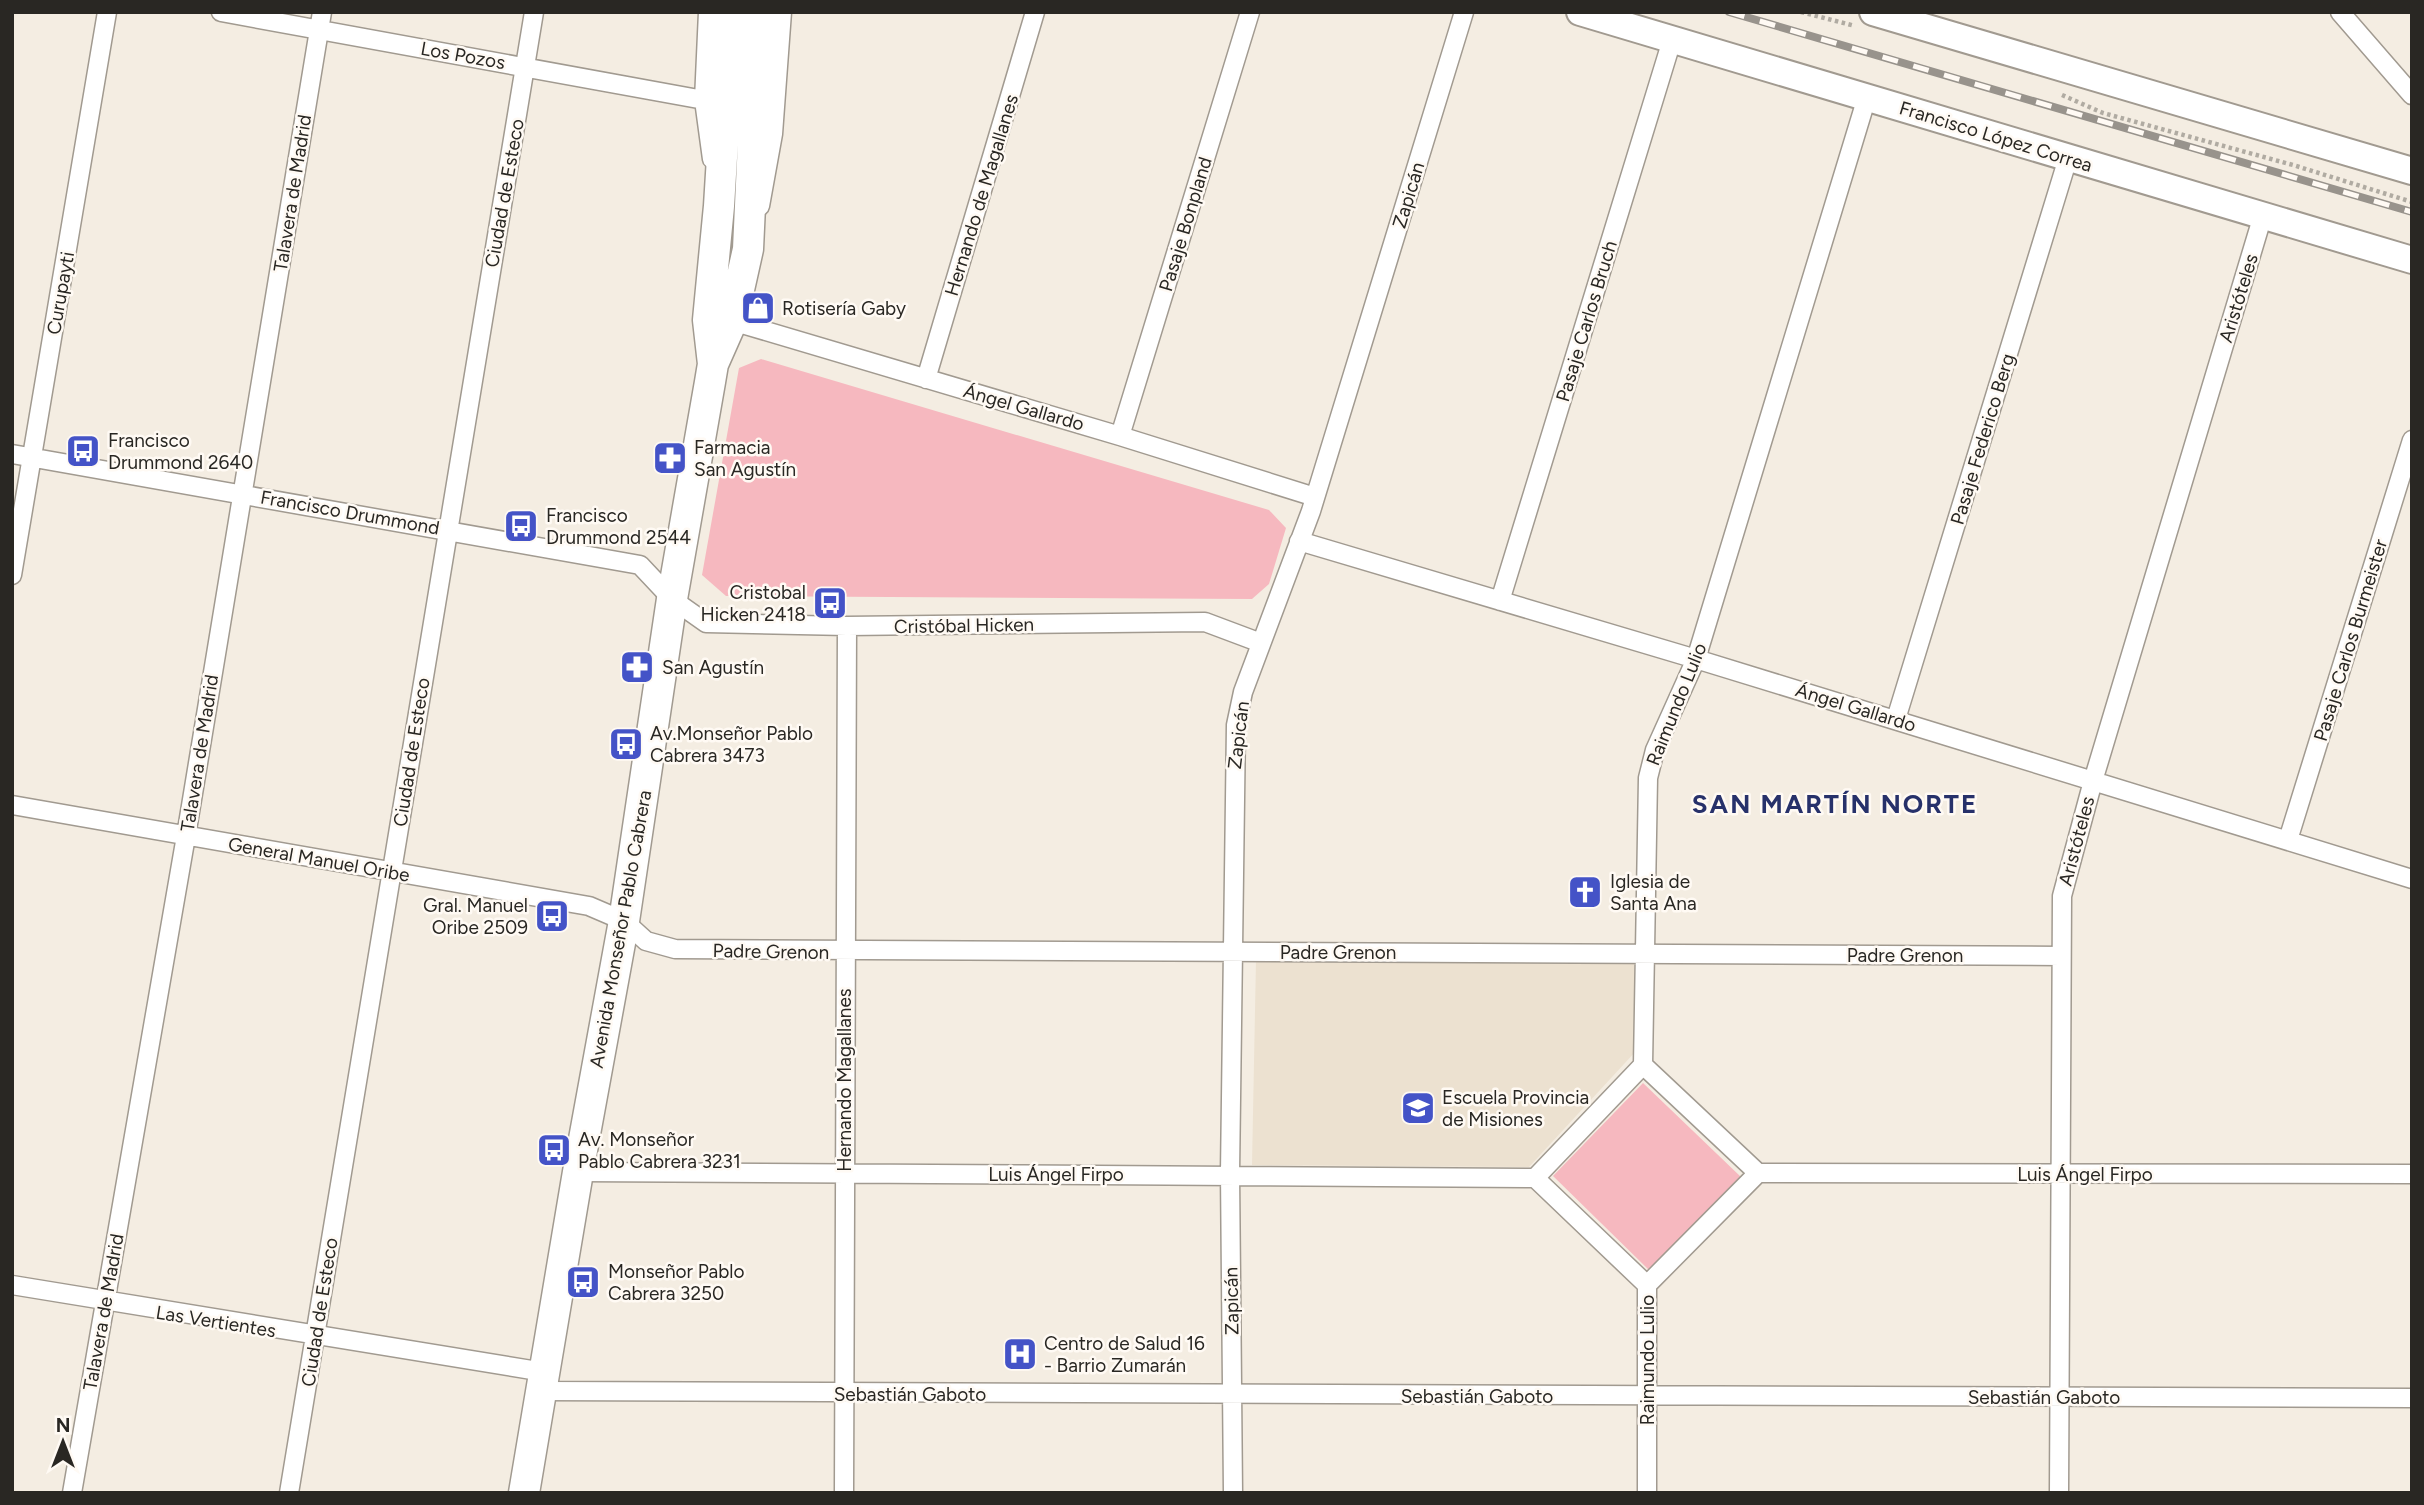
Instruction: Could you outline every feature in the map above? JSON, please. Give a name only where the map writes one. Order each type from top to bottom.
[{"type":"main road","name":"Avenida Monseñor Pablo Cabrera","points":[[713,364],[708,320],[719,206],[731,12]]},
{"type":"main road","name":"Avenida Monseñor Pablo Cabrera","points":[[524,1493],[624,921],[672,599],[713,364],[732,321],[748,250],[759,12]]},
{"type":"main road","name":"Francisco López Correa","points":[[1580,12],[2412,260]]},
{"type":"main road","points":[[1873,12],[2412,171]]},
{"type":"street","name":"Curupayti","points":[[12,575],[107,12]]},
{"type":"street","name":"Los Pozos","points":[[221,12],[320,21],[525,66],[704,100]]},
{"type":"street","name":"Ciudad de Esteco","points":[[289,1493],[534,12]]},
{"type":"street","name":"Avenida Monseñor Pablo Cabrera","points":[[708,12],[704,100],[719,206]]},
{"type":"street","name":"Avenida Monseñor Pablo Cabrera","points":[[748,250],[767,179],[782,12]]},
{"type":"street","name":"Hernando de Magallanes","points":[[926,379],[1035,12]]},
{"type":"street","name":"Pasaje Bonpland","points":[[1119,436],[1250,12]]},
{"type":"street","name":"Zapicán","points":[[1233,1493],[1230,1174],[1236,725],[1243,692],[1315,497],[1464,12]]},
{"type":"street","points":[[2340,12],[2412,95]]},
{"type":"street","name":"Talavera de Madrid","points":[[72,1493],[186,836],[320,21]]},
{"type":"street","name":"Pasaje Carlos Bruch","points":[[1500,601],[1671,40]]},
{"type":"street","name":"Raimundo Lulio","points":[[1643,1065],[1648,778],[1655,750],[1696,659],[1867,97]]},
{"type":"street","name":"Pasaje Federico Berg","points":[[1896,719],[2068,158]]},
{"type":"street","name":"Aristóteles","points":[[2059,1493],[2062,896],[2092,781],[2263,215]]},
{"type":"street","name":"Ángel Gallardo","points":[[732,321],[1315,497]]},
{"type":"street","name":"Pasaje Carlos Burmeister","points":[[2288,840],[2412,440]]},
{"type":"street","name":"Francisco Drummond","points":[[12,454],[640,565],[672,599]]},
{"type":"street","name":"Ángel Gallardo","points":[[1299,541],[1896,719],[2412,879]]},
{"type":"street","name":"Cristóbal Hicken","points":[[672,599],[706,623],[847,626],[1205,622],[1261,643]]},
{"type":"street","name":"Hernando Magallanes","points":[[845,1493],[843,1176],[847,626]]},
{"type":"street","name":"General Manuel Oribe","points":[[12,805],[589,906],[624,921]]},
{"type":"street","name":"Padre Grenon","points":[[624,921],[646,941],[676,949],[844,952],[2061,956]]},
{"type":"street","points":[[1647,1285],[1535,1178],[1643,1065],[1758,1174]]},
{"type":"street","name":"Luis Ángel Firpo","points":[[578,1172],[843,1176],[1230,1174],[1535,1178]]},
{"type":"street","name":"Raimundo Lulio","points":[[1647,1493],[1647,1285],[1758,1174]]},
{"type":"street","name":"Luis Ángel Firpo","points":[[1758,1174],[2412,1174]]},
{"type":"street","name":"Las Vertientes","points":[[12,1285],[104,1303],[314,1337],[543,1381]]},
{"type":"street","name":"Sebastián Gaboto","points":[[543,1381],[844,1394],[2412,1398]]},
{"type":"shaded area","points":[[761,359],[1269,510],[1286,528],[1269,584],[1252,599],[726,596],[702,575],[739,368]]},
{"type":"shaded area","name":"Escuela Provincia de Misiones","points":[[1256,960],[1634,960],[1636,1051],[1529,1167],[1252,1165]]},
{"type":"shaded area","points":[[1643,1083],[1741,1177],[1650,1271],[1553,1176]]},
{"type":"railway","points":[[1729,12],[2412,212]]},
{"type":"place","name":"Rotisería Gaby","points":[[758,308]]},
{"type":"place","name":"Francisco Drummond 2640","points":[[83,451]]},
{"type":"place","name":"Farmacia San Agustín","points":[[670,458]]},
{"type":"place","name":"Francisco Drummond 2544","points":[[521,526]]},
{"type":"place","name":"Cristobal Hicken 2418","points":[[830,603]]},
{"type":"place","name":"San Agustín","points":[[637,667]]},
{"type":"place","name":"Av.Monseñor Pablo Cabrera 3473","points":[[626,744]]},
{"type":"place","name":"Iglesia de Santa Ana","points":[[1585,892]]},
{"type":"place","name":"Gral. Manuel Oribe 2509","points":[[552,916]]},
{"type":"place","name":"Escuela Provincia de Misiones","points":[[1418,1108]]},
{"type":"place","name":"Av. Monseñor Pablo Cabrera 3231","points":[[554,1150]]},
{"type":"place","name":"Monseñor Pablo Cabrera 3250","points":[[583,1282]]},
{"type":"place","name":"Centro de Salud 16 - Barrio Zumarán","points":[[1020,1354]]},
{"type":"district","name":"SAN MARTÍN NORTE","points":[[1835,804]]}]
